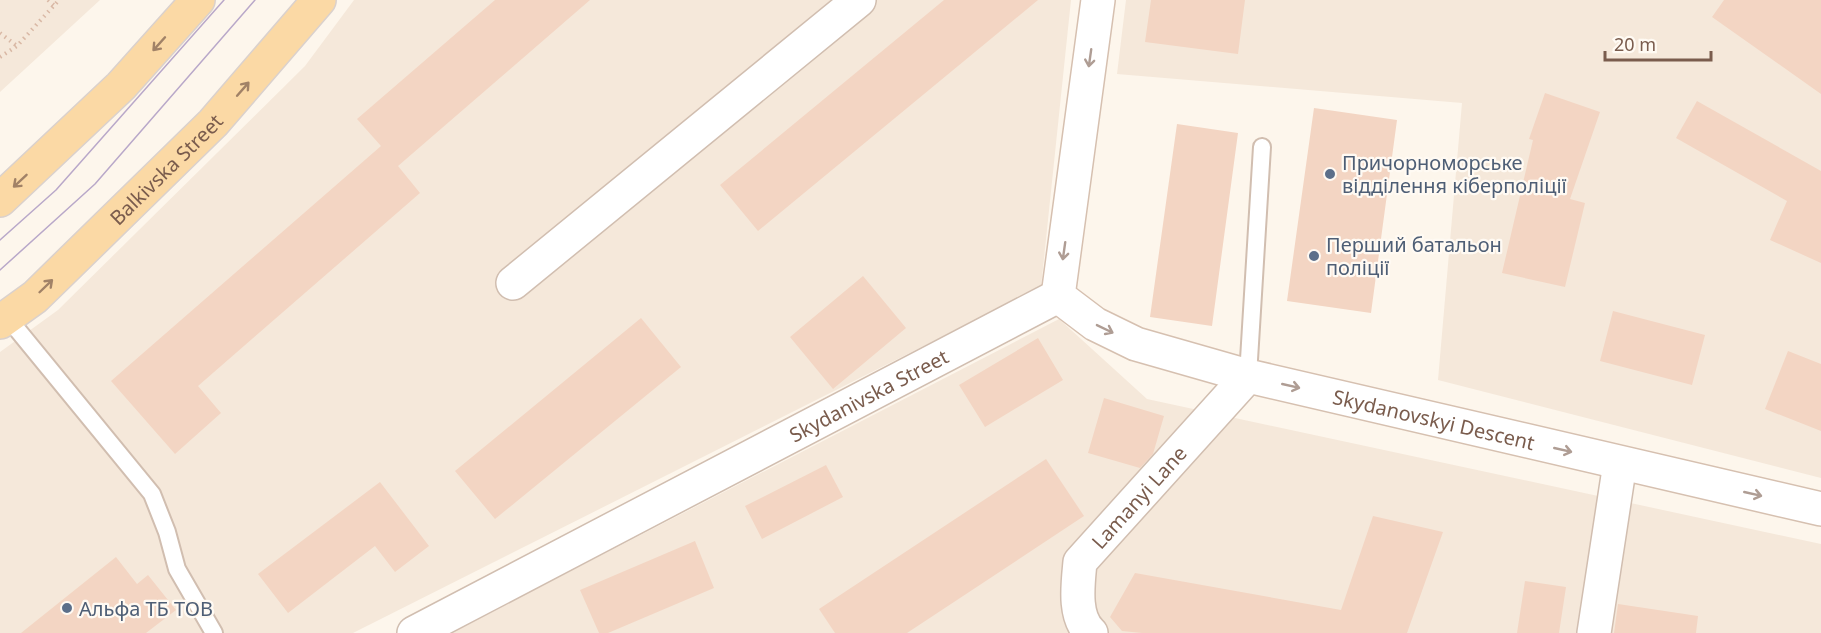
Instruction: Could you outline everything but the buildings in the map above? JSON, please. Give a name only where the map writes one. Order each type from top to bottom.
[{"type":"main road","points":[[0,200],[121,86],[198,0]]},
{"type":"main road","name":"Balkivska Street","points":[[4,320],[35,297],[213,123],[319,0]]},
{"type":"street","points":[[513,284],[859,0]]},
{"type":"street","points":[[1058,296],[1098,0]]},
{"type":"street","name":"Skydanovskyi Descent","points":[[1058,296],[1095,324],[1136,344],[1248,376],[1821,509]]},
{"type":"street","name":"Skydanivska Street","points":[[414,633],[1058,296]]},
{"type":"street","name":"Lamanyi Lane","points":[[1091,633],[1084,627],[1077,596],[1080,562],[1248,376]]},
{"type":"street","points":[[1594,633],[1620,463]]},
{"type":"lane","points":[[1248,376],[1262,147]]},
{"type":"lane","points":[[4,320],[152,494],[167,532],[177,569],[214,633]]},
{"type":"path","points":[[48,0],[55,6]]},
{"type":"path","points":[[0,57],[17,46],[59,0]]},
{"type":"path","points":[[0,33],[17,46]]},
{"type":"shaded area","points":[[0,0],[100,0],[0,92]]},
{"type":"shaded area","points":[[354,0],[1071,0],[1041,287],[353,633],[0,633],[0,352],[58,310],[305,66]]},
{"type":"shaded area","points":[[1126,0],[1821,0],[1821,478],[1438,380],[1462,103],[1117,74]]},
{"type":"shaded area","points":[[1059,319],[1147,399],[1821,544],[1821,633],[451,633]]},
{"type":"tram line","points":[[0,240],[56,190],[224,0]]},
{"type":"tram line","points":[[0,270],[95,184],[255,0]]},
{"type":"place","name":"Причорноморське відділення кіберполіції","points":[[1330,174]]},
{"type":"place","name":"Перший батальон поліції","points":[[1314,256]]},
{"type":"place","name":"Альфа ТБ ТОВ","points":[[67,608]]}]
